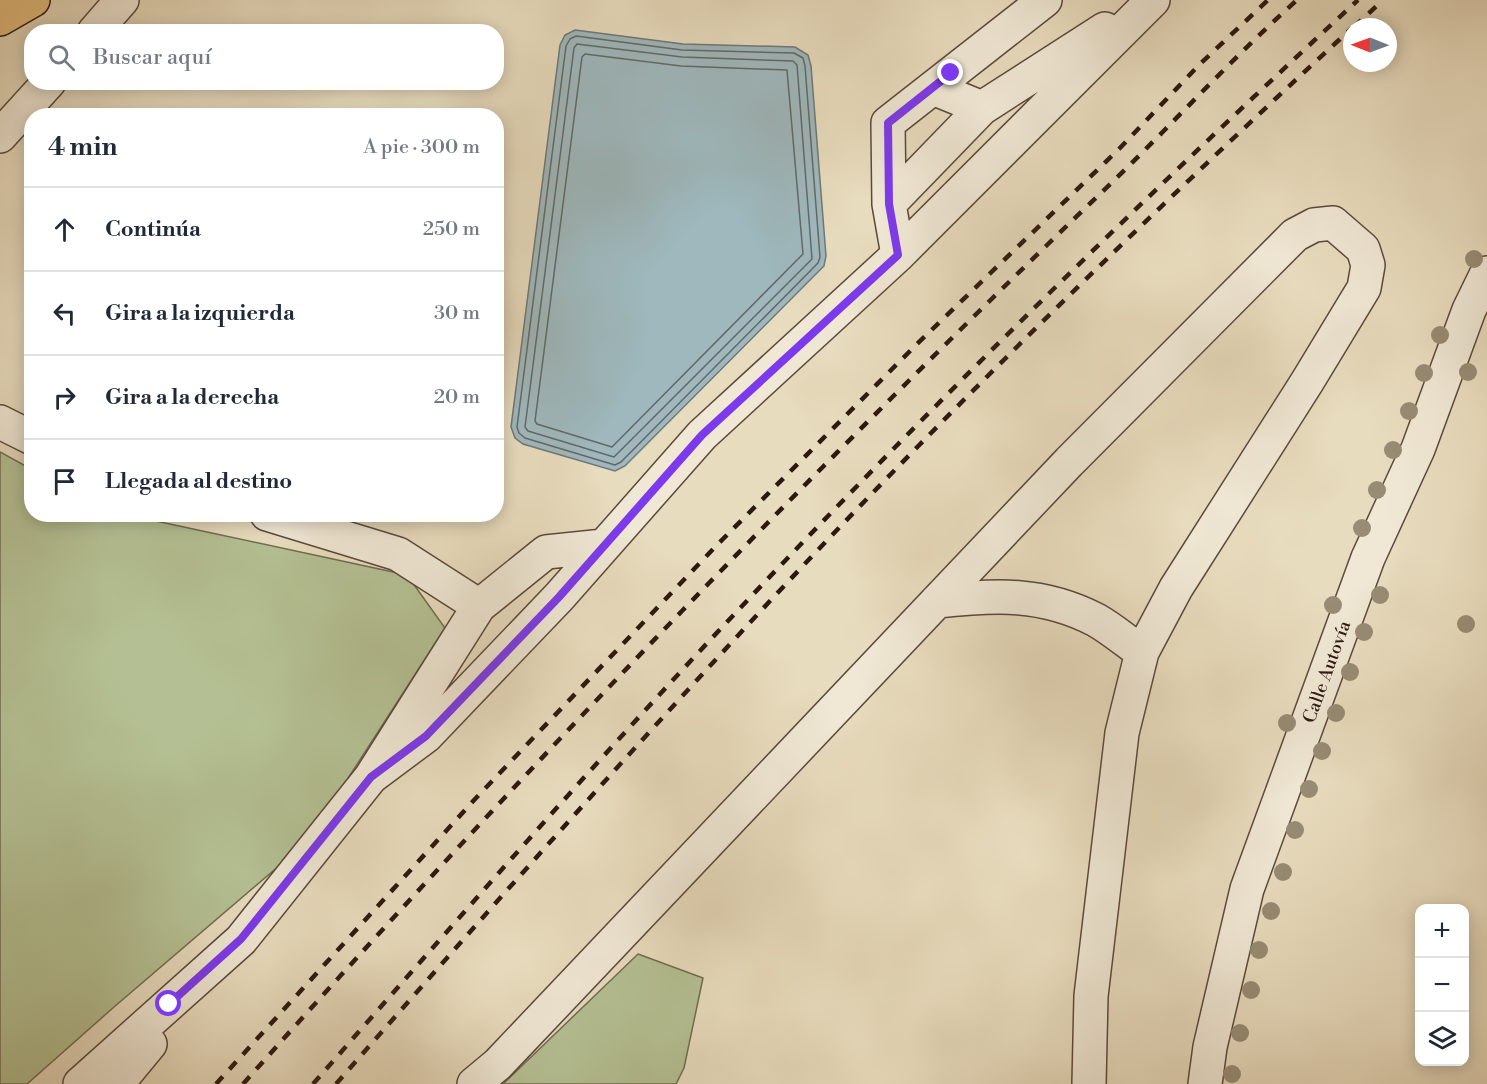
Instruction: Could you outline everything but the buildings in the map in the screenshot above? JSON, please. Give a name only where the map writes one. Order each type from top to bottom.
[{"type":"highway","points":[[0,18],[16,0]]},
{"type":"highway","points":[[0,18],[33,0]]},
{"type":"street","points":[[101,24],[122,0]]},
{"type":"street","points":[[898,255],[889,204],[888,123],[1045,0]]},
{"type":"street","points":[[889,204],[982,108],[1152,0]]},
{"type":"street","points":[[371,777],[426,736],[559,597],[702,435],[898,255],[1152,0]]},
{"type":"street","points":[[933,88],[982,108]]},
{"type":"street","points":[[25,108],[41,90]]},
{"type":"street","points":[[0,136],[24,109]]},
{"type":"street","points":[[474,1084],[498,1064],[1069,462],[1296,235],[1314,225],[1333,224],[1363,249],[1368,265],[1364,288],[1176,588],[1142,652],[1122,733],[1091,996],[1089,1084]]},
{"type":"street","name":"Calle Autovía","points":[[1205,1084],[1210,1047],[1247,889],[1368,558],[1418,449],[1469,310],[1487,273]]},
{"type":"street","points":[[0,422],[24,434]]},
{"type":"street","points":[[293,522],[398,554],[478,606]]},
{"type":"street","points":[[80,1084],[241,939],[371,777],[478,606],[546,552],[603,546]]},
{"type":"street","points":[[937,601],[993,596],[1047,600],[1096,621],[1142,652]]},
{"type":"street","points":[[117,1084],[230,948]]},
{"type":"green space","points":[[0,452],[24,465],[24,522],[161,522],[407,575],[445,628],[307,842],[27,1084],[0,1084]]},
{"type":"green space","points":[[638,954],[703,978],[684,1068],[676,1084],[503,1084]]},
{"type":"water","points":[[575,30],[683,44],[795,47],[808,55],[811,66],[826,256],[824,266],[625,466],[615,471],[523,444],[515,438],[511,427],[560,45],[565,35]]},
{"type":"railway","points":[[216,1084],[476,798],[718,544],[917,344],[1119,149],[1200,64],[1268,0]]},
{"type":"railway","points":[[243,1084],[451,855],[664,630],[881,409],[1297,0]]},
{"type":"railway","points":[[313,1084],[570,793],[803,541],[1037,305],[1196,151],[1358,0]]},
{"type":"railway","points":[[1364,18],[1383,0]]},
{"type":"railway","points":[[336,1084],[641,741],[891,474],[1118,248],[1343,36]]},
{"type":"route","points":[[169,1004],[241,939],[371,777],[426,736],[559,597],[702,435],[898,255],[889,204],[888,123],[951,73]]}]
